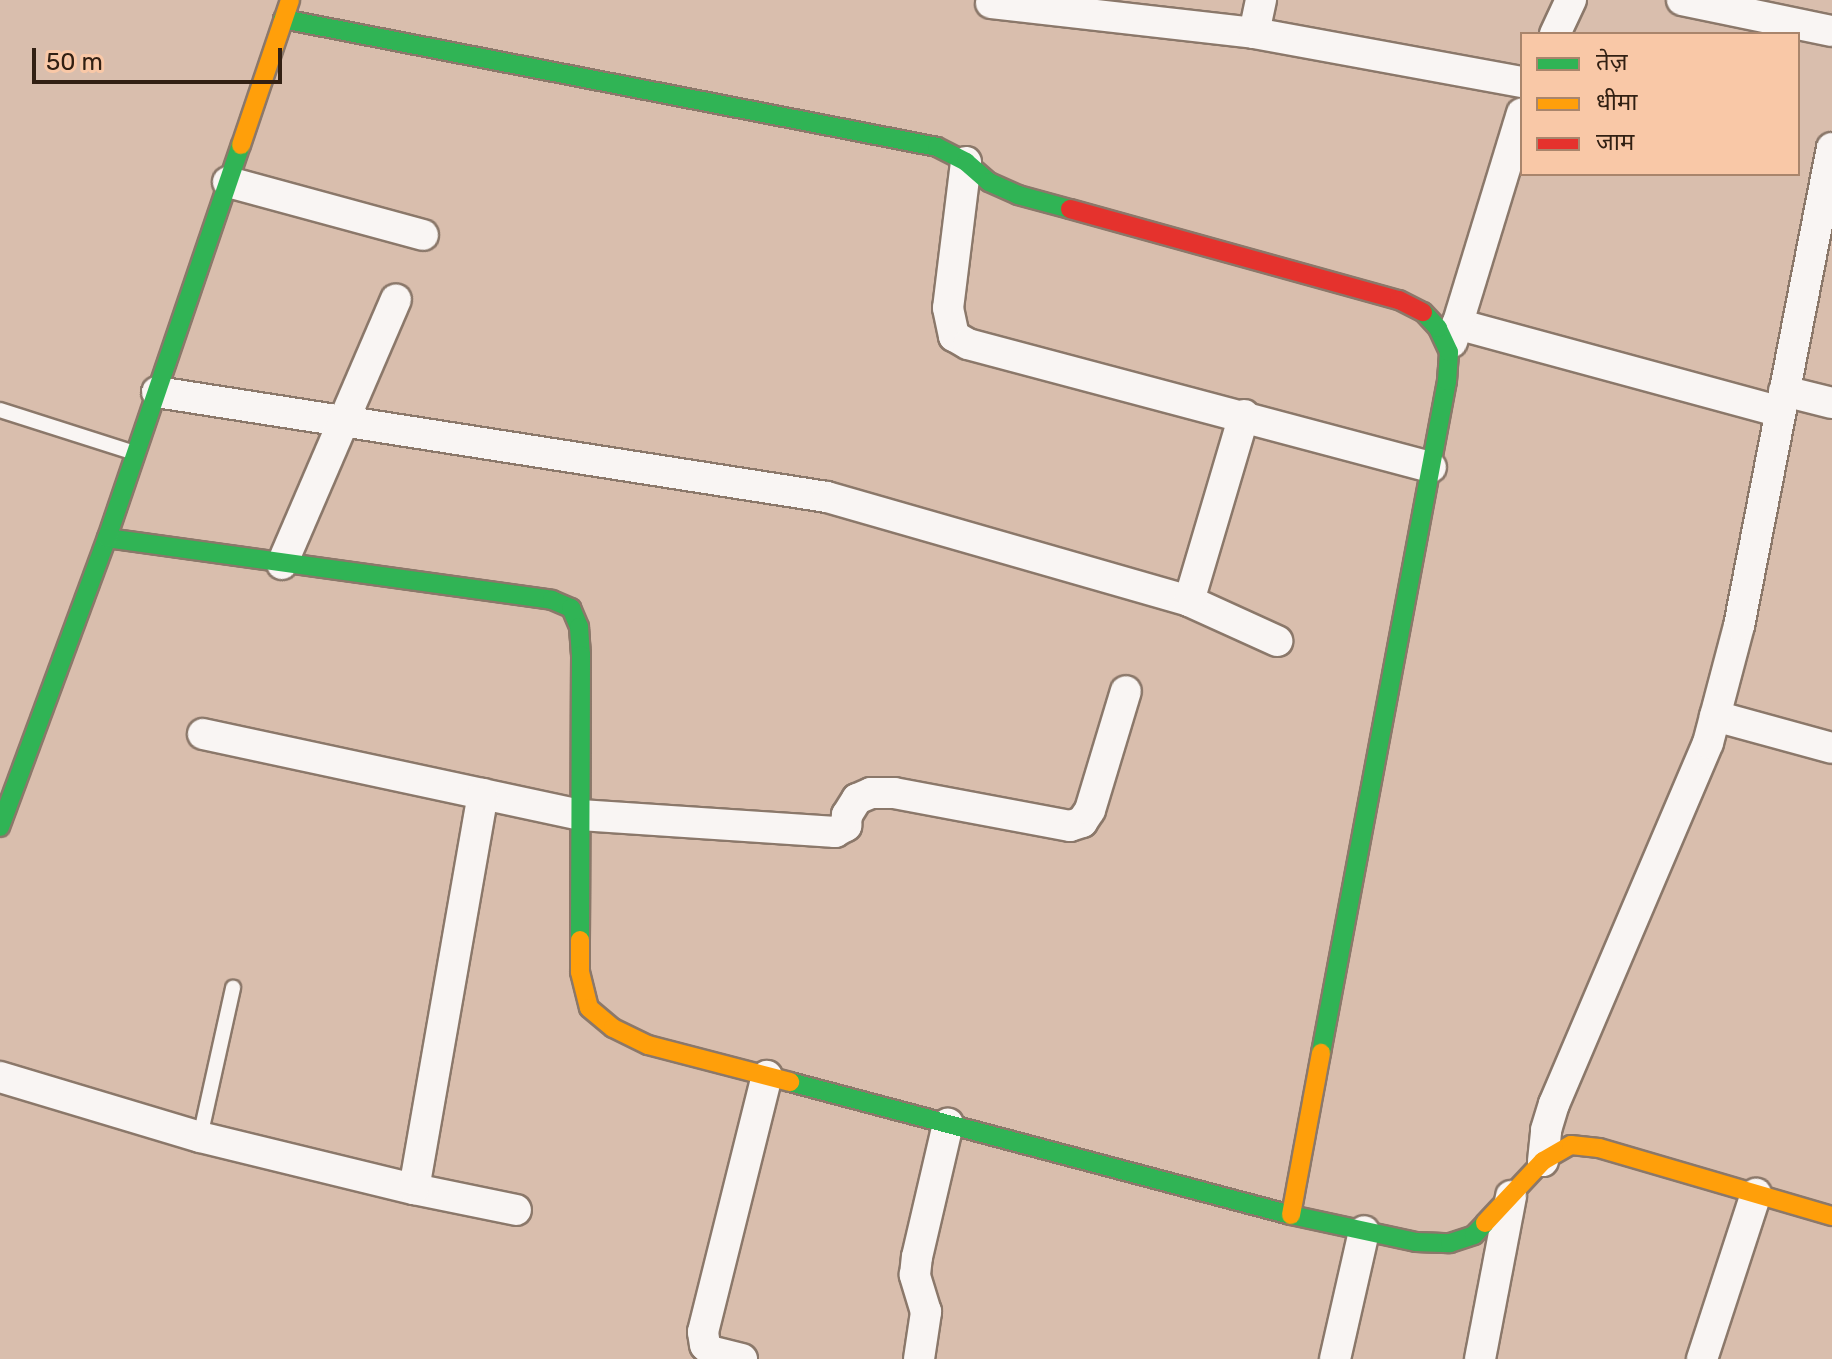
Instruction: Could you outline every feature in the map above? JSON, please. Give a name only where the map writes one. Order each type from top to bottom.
[{"type":"street","points":[[0,827],[107,538],[290,0]]},
{"type":"street","points":[[1254,33],[1261,0]]},
{"type":"street","points":[[1556,32],[1571,0]]},
{"type":"street","points":[[1682,0],[1832,31]]},
{"type":"street","points":[[991,3],[1254,33],[1520,82]]},
{"type":"street","points":[[283,19],[937,147],[966,162],[989,182],[1018,195],[1399,300],[1422,311],[1453,338],[1782,402],[1832,403]]},
{"type":"street","points":[[1291,1215],[1453,338],[1520,120]]},
{"type":"street","points":[[1543,1161],[1546,1130],[1554,1104],[1708,743],[1739,626],[1831,159]]},
{"type":"street","points":[[966,162],[948,308],[954,336],[968,344],[1431,467]]},
{"type":"street","points":[[228,182],[423,235]]},
{"type":"street","points":[[282,564],[396,299]]},
{"type":"street","points":[[157,392],[345,419],[827,497],[1189,601],[1277,641]]},
{"type":"street","points":[[1189,601],[1244,415]]},
{"type":"street","points":[[107,538],[552,600],[571,608],[579,627],[581,655],[580,972],[589,1008],[613,1028],[648,1045],[1291,1215],[1416,1242],[1450,1243],[1474,1235],[1543,1161],[1571,1145],[1599,1148],[1832,1216]]},
{"type":"street","points":[[203,734],[580,815],[835,832],[846,826],[847,815],[857,799],[871,793],[894,793],[1070,826],[1082,822],[1090,810],[1126,691]]},
{"type":"street","points":[[1715,716],[1832,748]]},
{"type":"street","points":[[414,1189],[483,794]]},
{"type":"street","points":[[742,1359],[711,1351],[705,1345],[703,1332],[767,1076]]},
{"type":"street","points":[[0,1077],[200,1137],[414,1189],[516,1210]]},
{"type":"street","points":[[919,1359],[926,1312],[915,1275],[917,1257],[948,1124]]},
{"type":"street","points":[[1702,1359],[1756,1194]]},
{"type":"street","points":[[1480,1359],[1511,1195]]},
{"type":"street","points":[[1335,1359],[1364,1231]]},
{"type":"lane","points":[[0,410],[136,453]]},
{"type":"lane","points":[[200,1137],[233,988]]},
{"type":"traffic: fast","points":[[283,19],[937,147],[966,162],[989,182],[1018,195],[1070,209]]},
{"type":"traffic: fast","points":[[0,827],[107,538],[241,145]]},
{"type":"traffic: fast","points":[[1321,1053],[1447,381],[1449,352],[1438,328],[1423,312]]},
{"type":"traffic: fast","points":[[107,538],[552,600],[571,608],[579,627],[581,655],[580,940]]},
{"type":"traffic: fast","points":[[790,1082],[1291,1215],[1416,1242],[1450,1243],[1474,1235],[1485,1223]]},
{"type":"traffic: slow","points":[[241,145],[290,0]]},
{"type":"traffic: slow","points":[[580,940],[580,972],[589,1008],[613,1028],[648,1045],[790,1082]]},
{"type":"traffic: slow","points":[[1291,1215],[1321,1053]]},
{"type":"traffic: slow","points":[[1485,1223],[1543,1161],[1571,1145],[1599,1148],[1832,1216]]},
{"type":"traffic: jam","points":[[1070,209],[1399,300],[1423,312]]}]
